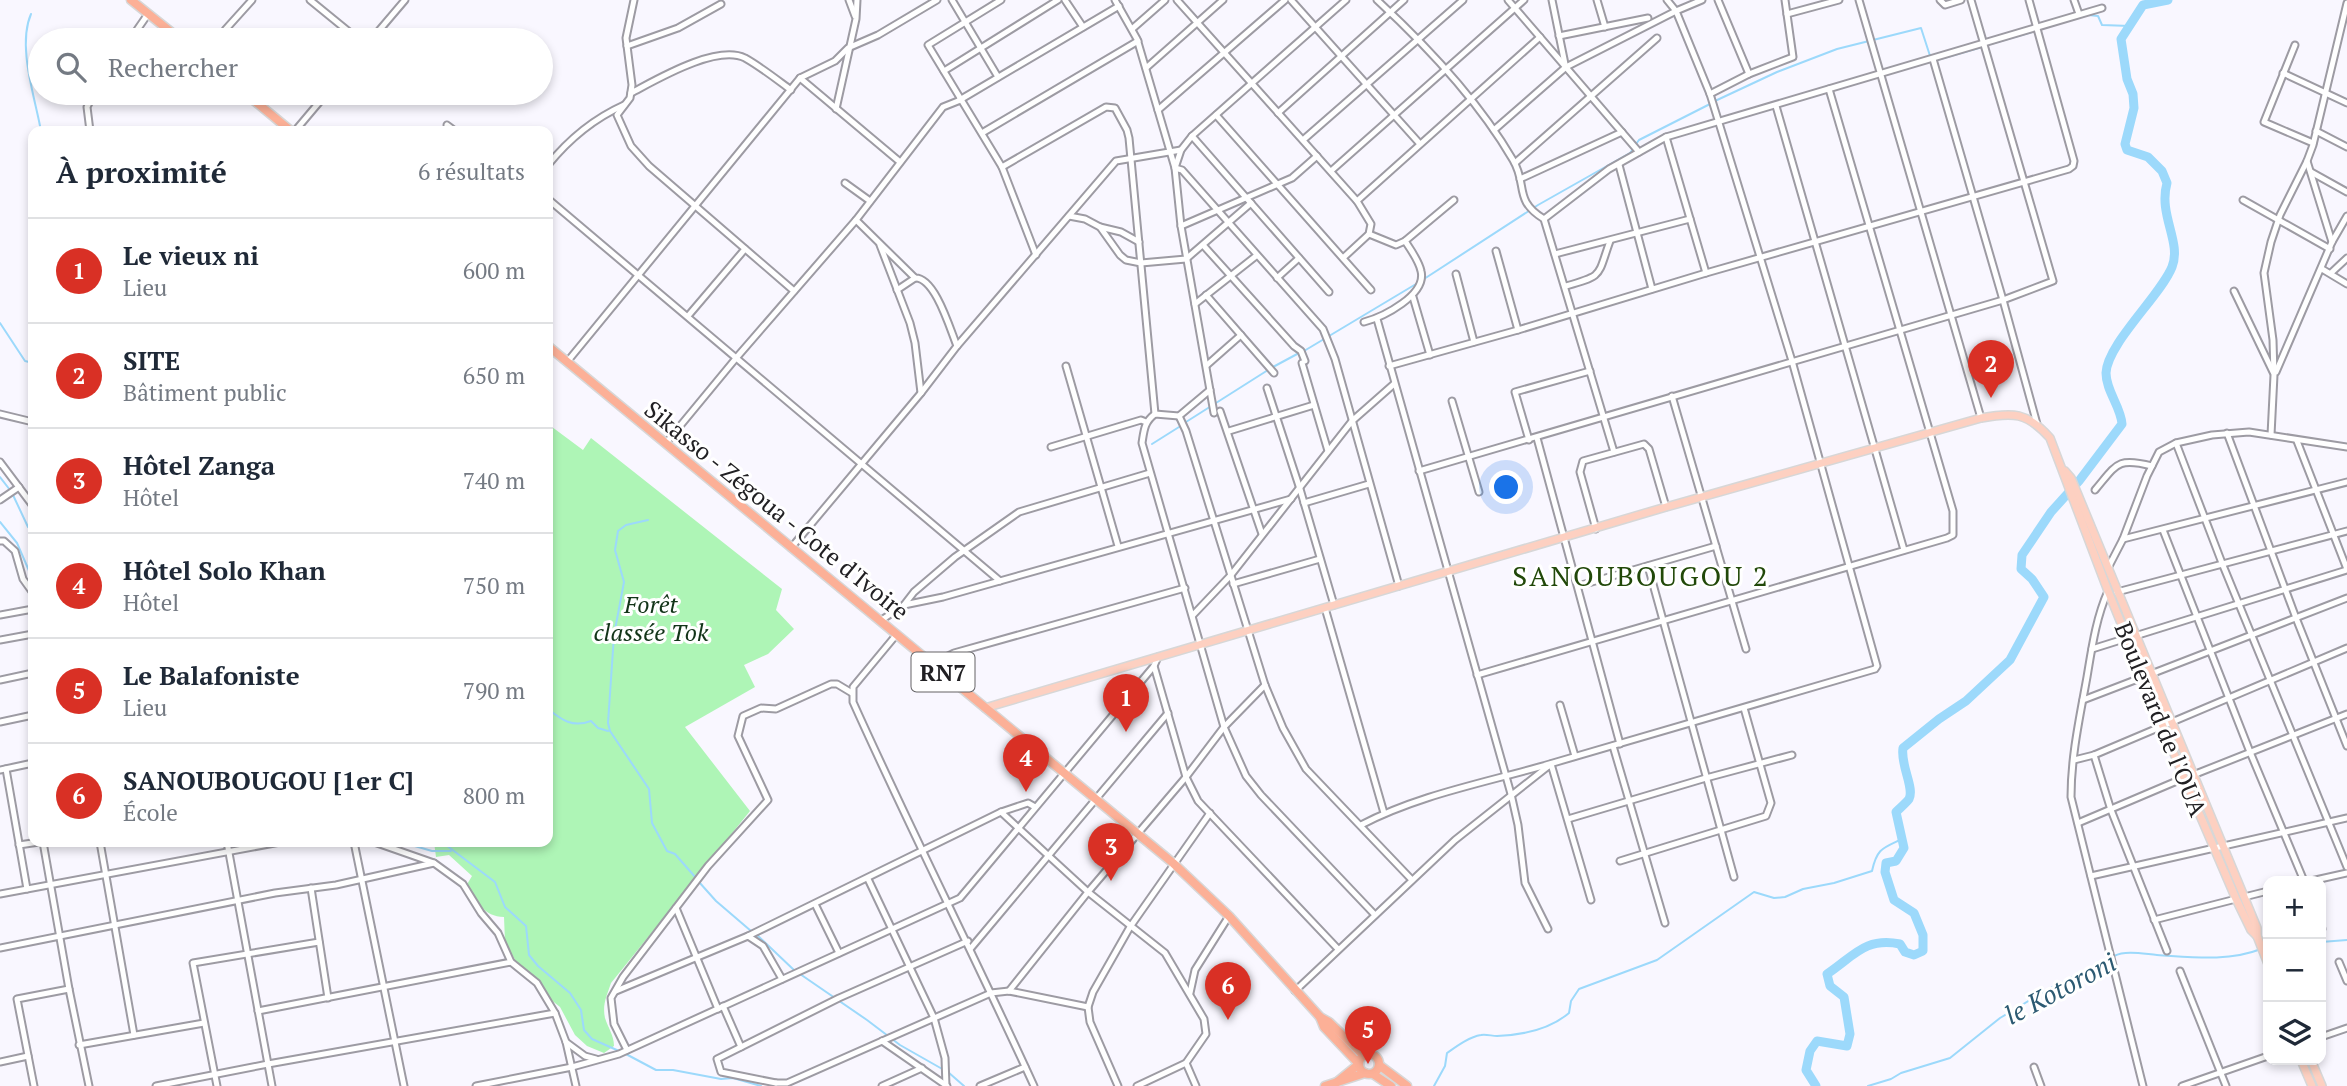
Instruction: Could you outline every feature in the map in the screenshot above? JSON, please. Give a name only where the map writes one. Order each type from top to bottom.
[{"type":"highway","points":[[131,0],[166,28]]},
{"type":"highway","points":[[260,105],[287,126]]},
{"type":"highway","name":"Sikasso - Zégoua - Cote d'Ivoire","points":[[553,350],[1173,863],[1229,916],[1361,1060]]},
{"type":"highway","name":"RN7","points":[[1391,1086],[1369,1074],[1361,1060],[1373,1055],[1378,1059],[1379,1065],[1407,1086]]},
{"type":"highway","points":[[1336,1082],[1361,1060]]},
{"type":"highway","points":[[1325,1086],[1369,1074],[1379,1065]]},
{"type":"main road","points":[[985,708],[1700,497],[1981,418],[2002,414],[2023,416],[2037,424]]},
{"type":"main road","name":"Boulevard de l'OUA","points":[[2037,424],[2050,438],[2069,480],[2104,571],[2108,591],[2147,675],[2184,778],[2219,848],[2251,930],[2263,951]]},
{"type":"main road","points":[[2104,571],[2117,592],[2131,637]]},
{"type":"main road","points":[[2166,723],[2193,775],[2219,848]]},
{"type":"main road","points":[[2303,1065],[2312,1086]]},
{"type":"main road","points":[[2313,1065],[2322,1086]]},
{"type":"street","points":[[227,28],[252,0]]},
{"type":"street","points":[[310,0],[344,28]]},
{"type":"street","points":[[381,28],[405,0]]},
{"type":"street","points":[[634,0],[626,38],[631,93],[617,115],[631,146],[649,166],[794,291]]},
{"type":"street","points":[[849,0],[856,19]]},
{"type":"street","points":[[836,109],[856,19],[857,0]]},
{"type":"street","points":[[567,362],[800,78],[835,61],[848,48],[878,35],[937,0]]},
{"type":"street","points":[[952,0],[998,77]]},
{"type":"street","points":[[1000,0],[928,45],[1002,167],[1036,255]]},
{"type":"street","points":[[944,71],[1058,0]]},
{"type":"street","points":[[1065,0],[1083,27]]},
{"type":"street","points":[[1132,29],[1165,0]]},
{"type":"street","points":[[1177,0],[1357,201],[1371,224],[1369,234],[1343,258]]},
{"type":"street","points":[[1146,68],[1223,0]]},
{"type":"street","points":[[1158,110],[1285,0]]},
{"type":"street","points":[[1290,0],[1420,144]]},
{"type":"street","points":[[1175,168],[1181,150],[1192,135],[1346,0]]},
{"type":"street","points":[[1377,0],[1418,38],[1470,100],[1515,163],[1525,205],[1544,219],[1614,452]]},
{"type":"street","points":[[1278,113],[1404,0]]},
{"type":"street","points":[[1303,140],[1462,0]]},
{"type":"street","points":[[1508,0],[1636,148]]},
{"type":"street","points":[[1331,171],[1524,0]]},
{"type":"street","points":[[1552,0],[1566,67]]},
{"type":"street","points":[[1597,0],[1605,27]]},
{"type":"street","points":[[1361,825],[1384,813],[1505,776],[1875,669],[1877,662],[1762,258],[1712,100],[1676,11],[1667,0]]},
{"type":"street","points":[[1493,130],[1566,67],[1702,0]]},
{"type":"street","points":[[1718,0],[1749,74]]},
{"type":"street","points":[[1712,100],[1749,74],[1793,57],[1785,0]]},
{"type":"street","points":[[1787,14],[1839,0]]},
{"type":"street","points":[[1859,0],[1981,418]]},
{"type":"street","points":[[1940,0],[1945,5],[1961,0]]},
{"type":"street","points":[[1419,471],[2003,300],[2053,281],[1971,0]]},
{"type":"street","points":[[1389,366],[2025,183],[2073,166],[2029,0]]},
{"type":"street","points":[[2074,0],[2079,15]]},
{"type":"street","points":[[666,443],[856,220],[943,107],[1083,27],[1117,3],[1138,41],[1171,153],[1186,259],[1210,390],[1217,412],[1229,431],[1262,534]]},
{"type":"street","points":[[2271,435],[2273,340],[2264,274],[2278,220],[2313,143],[2347,3]]},
{"type":"street","points":[[627,47],[678,28],[721,5]]},
{"type":"street","points":[[1544,219],[1609,169],[1619,165],[1636,148],[2102,8]]},
{"type":"street","points":[[138,28],[148,13]]},
{"type":"street","points":[[1559,36],[1648,18]]},
{"type":"street","points":[[1357,201],[1540,37]]},
{"type":"street","points":[[1515,163],[1657,37]]},
{"type":"street","points":[[982,134],[1138,41]]},
{"type":"street","points":[[2295,45],[2264,122],[2313,143]]},
{"type":"street","points":[[631,93],[692,62],[731,55],[743,57],[790,90]]},
{"type":"street","points":[[1932,61],[2037,424]]},
{"type":"street","points":[[2283,73],[2347,103]]},
{"type":"street","points":[[800,78],[900,162]]},
{"type":"street","points":[[1476,675],[1733,602],[1953,534],[1952,510],[1829,89]]},
{"type":"street","points":[[88,105],[89,126]]},
{"type":"street","points":[[297,126],[316,105]]},
{"type":"street","points":[[553,159],[565,143],[598,118],[625,105]]},
{"type":"street","points":[[1002,167],[1110,106],[1115,108],[1127,130],[1131,158],[1155,414]]},
{"type":"street","points":[[1776,106],[1847,344],[1904,550]]},
{"type":"street","points":[[1216,115],[1371,290]]},
{"type":"street","points":[[2316,131],[2347,147]]},
{"type":"street","points":[[1520,179],[1622,132]]},
{"type":"street","points":[[1192,135],[1328,292]]},
{"type":"street","points":[[1666,137],[1706,273]]},
{"type":"street","points":[[791,548],[957,346],[1116,161],[1181,150]]},
{"type":"street","points":[[1181,226],[1249,200],[1292,178],[1317,156]]},
{"type":"street","points":[[2307,161],[2332,242]]},
{"type":"street","points":[[1619,165],[1652,289]]},
{"type":"street","points":[[1175,168],[1182,170],[1323,329],[1335,359],[1399,586]]},
{"type":"street","points":[[2311,172],[2347,192]]},
{"type":"street","points":[[845,183],[870,201]]},
{"type":"street","points":[[1100,227],[1120,256],[1126,260],[1141,263],[1186,259],[1228,223],[1249,200]]},
{"type":"street","points":[[1369,234],[1396,245],[1405,241],[1454,200]]},
{"type":"street","points":[[2243,200],[2330,250]]},
{"type":"street","points":[[553,203],[1000,581]]},
{"type":"street","points":[[1069,216],[1121,232],[1139,242]]},
{"type":"street","points":[[2274,375],[2332,242],[2347,216]]},
{"type":"street","points":[[1555,254],[1690,219]]},
{"type":"street","points":[[856,220],[915,278],[925,281],[933,289],[957,346]]},
{"type":"street","points":[[1364,322],[1377,319],[1413,297],[1423,274],[1405,241]]},
{"type":"street","points":[[1566,286],[1592,279],[1598,274],[1610,241]]},
{"type":"street","points":[[879,244],[915,343],[921,393]]},
{"type":"street","points":[[1203,245],[1301,351],[1328,451]]},
{"type":"street","points":[[688,316],[745,249]]},
{"type":"street","points":[[1496,251],[1518,330]]},
{"type":"street","points":[[1195,304],[1256,256]]},
{"type":"street","points":[[1277,278],[1299,258]]},
{"type":"street","points":[[2331,273],[2347,258]]},
{"type":"street","points":[[2322,269],[2347,284]]},
{"type":"street","points":[[1456,274],[1474,342]]},
{"type":"street","points":[[897,290],[915,278]]},
{"type":"street","points":[[2234,291],[2274,375]]},
{"type":"street","points":[[1206,295],[1274,373]]},
{"type":"street","points":[[1413,297],[1430,355]]},
{"type":"street","points":[[1377,319],[1511,794],[1525,883],[1548,929]]},
{"type":"street","points":[[1207,365],[1241,335]]},
{"type":"street","points":[[1066,366],[1118,546]]},
{"type":"street","points":[[1529,440],[1515,392],[1590,371]]},
{"type":"street","points":[[1193,615],[1231,575],[1352,421],[1394,384]]},
{"type":"street","points":[[1267,388],[1334,605]]},
{"type":"street","points":[[1210,390],[1179,416],[1155,414],[1146,422],[1142,443],[1224,727],[1246,776],[1261,795],[1375,915]]},
{"type":"street","points":[[1672,396],[1746,649]]},
{"type":"street","points":[[1451,401],[1479,492]]},
{"type":"street","points":[[1229,431],[1314,405]]},
{"type":"street","points":[[0,414],[28,421]]},
{"type":"street","points":[[1179,416],[1265,685],[1283,728],[1306,769],[1412,880]]},
{"type":"street","points":[[1051,447],[1141,420],[1146,422]]},
{"type":"street","points":[[2104,571],[2123,539],[2159,452],[2176,443],[2227,433],[2249,432],[2347,447]]},
{"type":"street","points":[[2227,433],[2347,746]]},
{"type":"street","points":[[1537,438],[1593,642],[1630,801],[1665,923]]},
{"type":"street","points":[[2092,649],[2347,570],[2297,441]]},
{"type":"street","points":[[2176,443],[2222,564],[2347,867]]},
{"type":"street","points":[[1596,529],[1580,467],[1583,461],[1644,444],[1649,449],[1666,507]]},
{"type":"street","points":[[2095,490],[2115,466],[2130,460],[2152,466]]},
{"type":"street","points":[[0,462],[14,491],[28,502]]},
{"type":"street","points":[[880,621],[904,605],[914,592],[964,551],[1019,512],[1150,473]]},
{"type":"street","points":[[2123,539],[2347,482]]},
{"type":"street","points":[[1304,503],[1369,484]]},
{"type":"street","points":[[0,500],[14,491]]},
{"type":"street","points":[[904,605],[943,597],[1291,499]]},
{"type":"street","points":[[2163,530],[2228,699],[2302,876]]},
{"type":"street","points":[[2117,592],[2347,531]]},
{"type":"street","points":[[0,541],[4,541],[15,551],[23,579],[28,586]]},
{"type":"street","points":[[1578,586],[1716,546]]},
{"type":"street","points":[[1233,584],[1321,559]]},
{"type":"street","points":[[1648,566],[1734,877]]},
{"type":"street","points":[[937,668],[946,657],[954,653],[1185,588]]},
{"type":"street","points":[[2108,591],[2099,613],[2092,649],[2074,760],[2071,797],[2143,1086]]},
{"type":"street","points":[[2083,700],[2347,598]]},
{"type":"street","points":[[1325,608],[1384,813]]},
{"type":"street","points":[[0,615],[28,610]]},
{"type":"street","points":[[897,634],[853,687],[853,702],[921,852],[969,945],[1034,1086]]},
{"type":"street","points":[[0,640],[28,635]]},
{"type":"street","points":[[2074,760],[2094,755],[2347,648]]},
{"type":"street","points":[[476,1086],[572,1067],[619,1054],[960,898],[1154,666],[1159,656]]},
{"type":"street","points":[[1154,666],[1186,776],[1198,801],[1338,949]]},
{"type":"street","points":[[0,680],[28,674]]},
{"type":"street","points":[[626,1050],[614,1024],[611,998],[614,992],[708,866],[768,800],[738,736],[743,716],[761,708],[776,709],[831,684],[837,684],[852,693]]},
{"type":"street","points":[[1009,991],[1224,727],[1265,685]]},
{"type":"street","points":[[1560,705],[1575,756]]},
{"type":"street","points":[[1620,861],[1766,816],[1771,803],[1744,708]]},
{"type":"street","points":[[1088,1007],[1009,991],[991,993],[787,1083],[775,1085],[721,1072],[717,1059],[908,966],[969,945],[1168,713]]},
{"type":"street","points":[[2193,775],[2347,714]]},
{"type":"street","points":[[0,722],[28,716]]},
{"type":"street","points":[[1568,819],[1792,755]]},
{"type":"street","points":[[2094,755],[2111,810],[2167,951]]},
{"type":"street","points":[[27,889],[3,770],[28,764]]},
{"type":"street","points":[[1295,991],[1455,840],[1551,764]]},
{"type":"street","points":[[1551,764],[1591,900]]},
{"type":"street","points":[[2078,823],[2184,778]]},
{"type":"street","points":[[614,992],[748,936],[1001,812],[1027,803],[1035,807]]},
{"type":"street","points":[[1001,812],[1088,892],[1165,953],[1204,1019],[1206,1034],[1186,1063],[1137,1086]]},
{"type":"street","points":[[1118,1086],[1090,1022],[1088,1007],[1093,992],[1130,927],[1210,813]]},
{"type":"street","points":[[2091,876],[2347,818]]},
{"type":"street","points":[[19,845],[28,844]]},
{"type":"street","points":[[42,847],[89,1086]]},
{"type":"street","points":[[101,847],[134,1035]]},
{"type":"street","points":[[228,847],[272,1086]]},
{"type":"street","points":[[0,894],[257,847]]},
{"type":"street","points":[[356,847],[404,1086]]},
{"type":"street","points":[[388,847],[434,863],[463,884],[481,914],[498,933],[511,962],[537,983],[555,1013],[566,1042],[576,1086]]},
{"type":"street","points":[[0,948],[434,863]]},
{"type":"street","points":[[2326,878],[2347,873]]},
{"type":"street","points":[[868,879],[933,1018],[945,1058],[946,1086]]},
{"type":"street","points":[[311,888],[328,998]]},
{"type":"street","points":[[2154,920],[2263,892]]},
{"type":"street","points":[[815,904],[839,953]]},
{"type":"street","points":[[676,908],[741,1046]]},
{"type":"street","points":[[1190,993],[1195,970],[1229,916]]},
{"type":"street","points":[[748,936],[763,946],[782,979]]},
{"type":"street","points":[[216,1086],[193,963],[319,942]]},
{"type":"street","points":[[258,1011],[511,962]]},
{"type":"street","points":[[2339,962],[2347,981]]},
{"type":"street","points":[[2180,971],[2226,1086]]},
{"type":"street","points":[[33,1086],[17,999],[69,989]]},
{"type":"street","points":[[156,1086],[268,1063],[555,1013]]},
{"type":"street","points":[[80,1045],[204,1023]]},
{"type":"street","points":[[2326,1035],[2347,1028]]},
{"type":"street","points":[[882,1041],[946,1086]]},
{"type":"street","points":[[566,1042],[585,1056],[599,1060]]},
{"type":"street","points":[[0,1062],[28,1056]]},
{"type":"street","points":[[2182,1086],[2263,1058]]},
{"type":"street","points":[[1186,1063],[1196,1086]]},
{"type":"street","points":[[980,1086],[1025,1067]]},
{"type":"street","points":[[2034,1067],[2041,1086]]},
{"type":"street","points":[[882,1086],[922,1068]]},
{"type":"green space","name":"Forêt classée Tok","points":[[553,428],[583,450],[591,438],[782,589],[776,610],[794,629],[768,654],[744,665],[755,687],[685,727],[750,811],[611,983],[604,1013],[614,1046],[604,1053],[587,1046],[575,1035],[560,1007],[550,999],[535,977],[518,965],[505,942],[504,917],[491,914],[481,907],[466,886],[472,876],[449,855],[436,857],[435,847],[553,847]]},
{"type":"waterway","points":[[1816,1086],[1806,1070],[1810,1051],[1817,1041],[1847,1046],[1850,1034],[1844,997],[1830,986],[1827,974],[1860,950],[1878,943],[1900,944],[1905,952],[1914,955],[1923,951],[1923,935],[1914,913],[1894,900],[1885,872],[1886,863],[1896,861],[1904,848],[1896,812],[1909,799],[1910,794],[1903,748],[1966,701],[2010,660],[2044,597],[2032,579],[2021,569],[2022,555],[2051,512],[2079,481],[2122,424],[2107,380],[2109,361],[2124,334],[2166,278],[2172,267],[2174,248],[2165,206],[2167,183],[2162,171],[2148,157],[2127,150],[2125,144],[2134,108],[2121,39],[2143,5],[2168,0]]},
{"type":"waterway","points":[[28,66],[26,41],[31,14]]},
{"type":"waterway","points":[[2088,15],[2098,16],[2102,25],[2130,26]]},
{"type":"waterway","points":[[2041,29],[2056,24]]},
{"type":"waterway","points":[[1715,101],[1777,72],[1837,49],[1921,28],[1932,62]]},
{"type":"waterway","points":[[1987,45],[2036,31]]},
{"type":"waterway","points":[[1937,60],[1982,47]]},
{"type":"waterway","points":[[1636,144],[1710,104]]},
{"type":"waterway","points":[[36,105],[40,126]]},
{"type":"waterway","points":[[1424,279],[1538,205],[1633,149]]},
{"type":"waterway","points":[[1304,351],[1416,284]]},
{"type":"waterway","points":[[0,323],[28,362]]},
{"type":"waterway","points":[[1273,367],[1299,353]]},
{"type":"waterway","points":[[1186,422],[1268,370]]},
{"type":"waterway","points":[[1152,444],[1179,427]]},
{"type":"waterway","points":[[0,477],[10,490]]},
{"type":"waterway","points":[[13,495],[28,527]]},
{"type":"waterway","points":[[648,520],[626,525],[618,531],[615,550],[624,582],[614,635],[608,723],[610,731],[649,789],[652,823],[667,851],[675,854],[696,878]]},
{"type":"waterway","points":[[0,522],[17,543],[28,568]]},
{"type":"waterway","points":[[553,712],[568,722],[578,724],[591,721],[598,728],[608,731]]},
{"type":"waterway","points":[[1434,1086],[1445,1066],[1447,1053],[1468,1040],[1483,1035],[1526,1033],[1553,1024],[1569,1013],[1571,1001],[1579,989],[1657,960],[1754,892],[1774,898],[1785,897],[1803,889],[1872,871],[1882,850],[1902,839]]},
{"type":"waterway","points":[[418,847],[432,851],[451,851]]},
{"type":"waterway","points":[[449,847],[495,882],[505,907],[526,926],[529,955],[570,993],[581,1010],[584,1030],[592,1039],[619,1051]]},
{"type":"waterway","points":[[699,882],[716,901],[751,931]]},
{"type":"waterway","points":[[756,934],[795,971]]},
{"type":"waterway","name":"le Kotoroni","points":[[2326,942],[2347,940]]},
{"type":"waterway","name":"le Kotoroni","points":[[2114,956],[2129,953],[2223,957],[2261,949]]},
{"type":"waterway","name":"le Kotoroni","points":[[1868,1086],[1950,1058],[2000,1018],[2045,991],[2109,959]]},
{"type":"waterway","points":[[800,974],[900,1045],[944,1070]]},
{"type":"waterway","points":[[624,1053],[656,1070],[673,1070],[721,1079],[733,1078],[761,1086]]},
{"type":"waterway","points":[[948,1072],[964,1086]]},
{"type":"place","name":"SITE","points":[[1991,398]]},
{"type":"place","name":"Le vieux ni","points":[[1126,732]]},
{"type":"place","name":"Hôtel Solo Khan","points":[[1026,792]]},
{"type":"place","name":"Hôtel Zanga","points":[[1111,881]]},
{"type":"place","name":"SANOUBOUGOU [1er C]","points":[[1228,1020]]},
{"type":"place","name":"Le Balafoniste","points":[[1368,1064]]},
{"type":"district","name":"SANOUBOUGOU 2","points":[[1641,575]]}]
